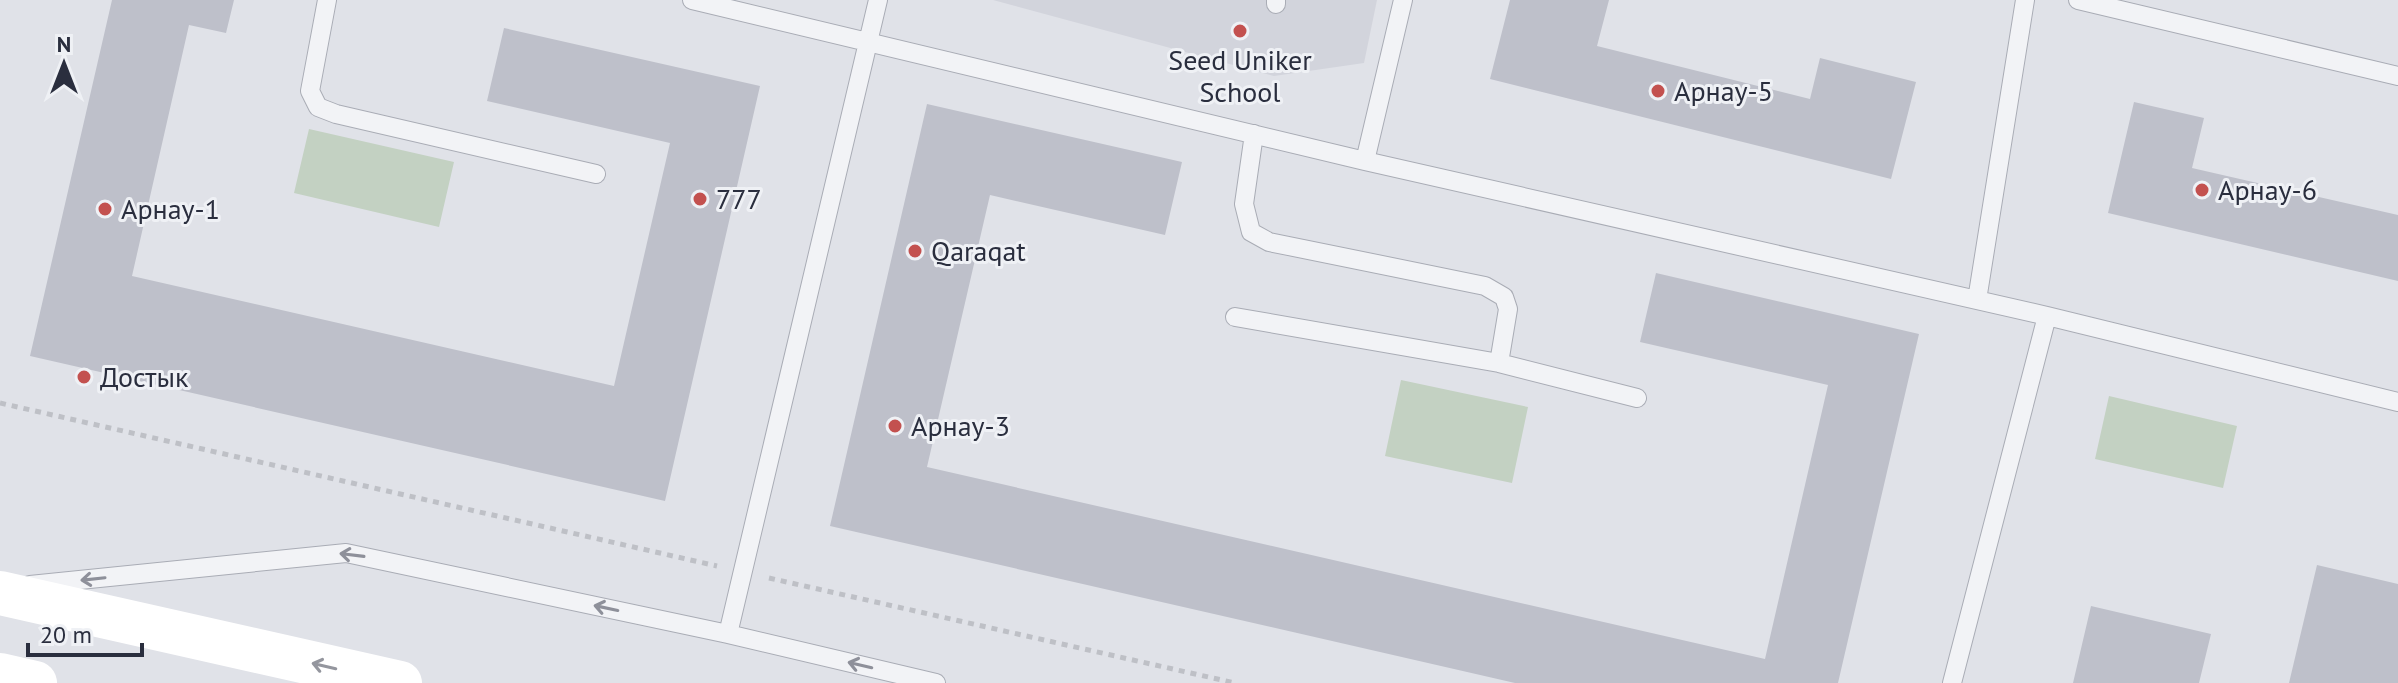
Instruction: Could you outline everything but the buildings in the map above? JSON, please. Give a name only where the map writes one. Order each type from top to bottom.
[{"type":"main road","points":[[0,591],[400,683]]},
{"type":"main road","points":[[0,675],[35,683]]},
{"type":"lane","points":[[327,0],[310,91],[318,107],[336,114],[596,174]]},
{"type":"lane","points":[[692,0],[1365,161],[2047,316],[2398,402]]},
{"type":"lane","points":[[728,634],[878,0]]},
{"type":"lane","points":[[1365,161],[1403,0]]},
{"type":"lane","points":[[1977,300],[2025,0]]},
{"type":"lane","points":[[2078,0],[2398,76]]},
{"type":"lane","points":[[1254,134],[1244,204],[1251,232],[1269,242],[1485,286],[1504,297],[1508,309],[1499,363]]},
{"type":"lane","points":[[1952,683],[2047,316]]},
{"type":"lane","points":[[1235,317],[1499,363],[1637,398]]},
{"type":"lane","points":[[0,591],[346,553],[728,634],[936,683]]},
{"type":"path","points":[[0,403],[1235,683]]},
{"type":"shaded area","name":"Seed Uniker School","points":[[993,0],[1377,0],[1364,63],[1274,76]]},
{"type":"green space","points":[[309,129],[454,162],[439,227],[294,193]]},
{"type":"green space","points":[[1401,380],[1528,407],[1512,483],[1385,456]]},
{"type":"green space","points":[[2109,396],[2237,426],[2223,488],[2095,459]]},
{"type":"place","name":"Seed Uniker School","points":[[1240,31]]},
{"type":"place","name":"Арнау-5","points":[[1658,91]]},
{"type":"place","name":"Арнау-6","points":[[2202,190]]},
{"type":"place","name":"777","points":[[700,199]]},
{"type":"place","name":"Арнау-1","points":[[105,209]]},
{"type":"place","name":"Qaraqat","points":[[915,251]]},
{"type":"place","name":"Достык","points":[[84,377]]},
{"type":"place","name":"Арнау-3","points":[[895,426]]}]
